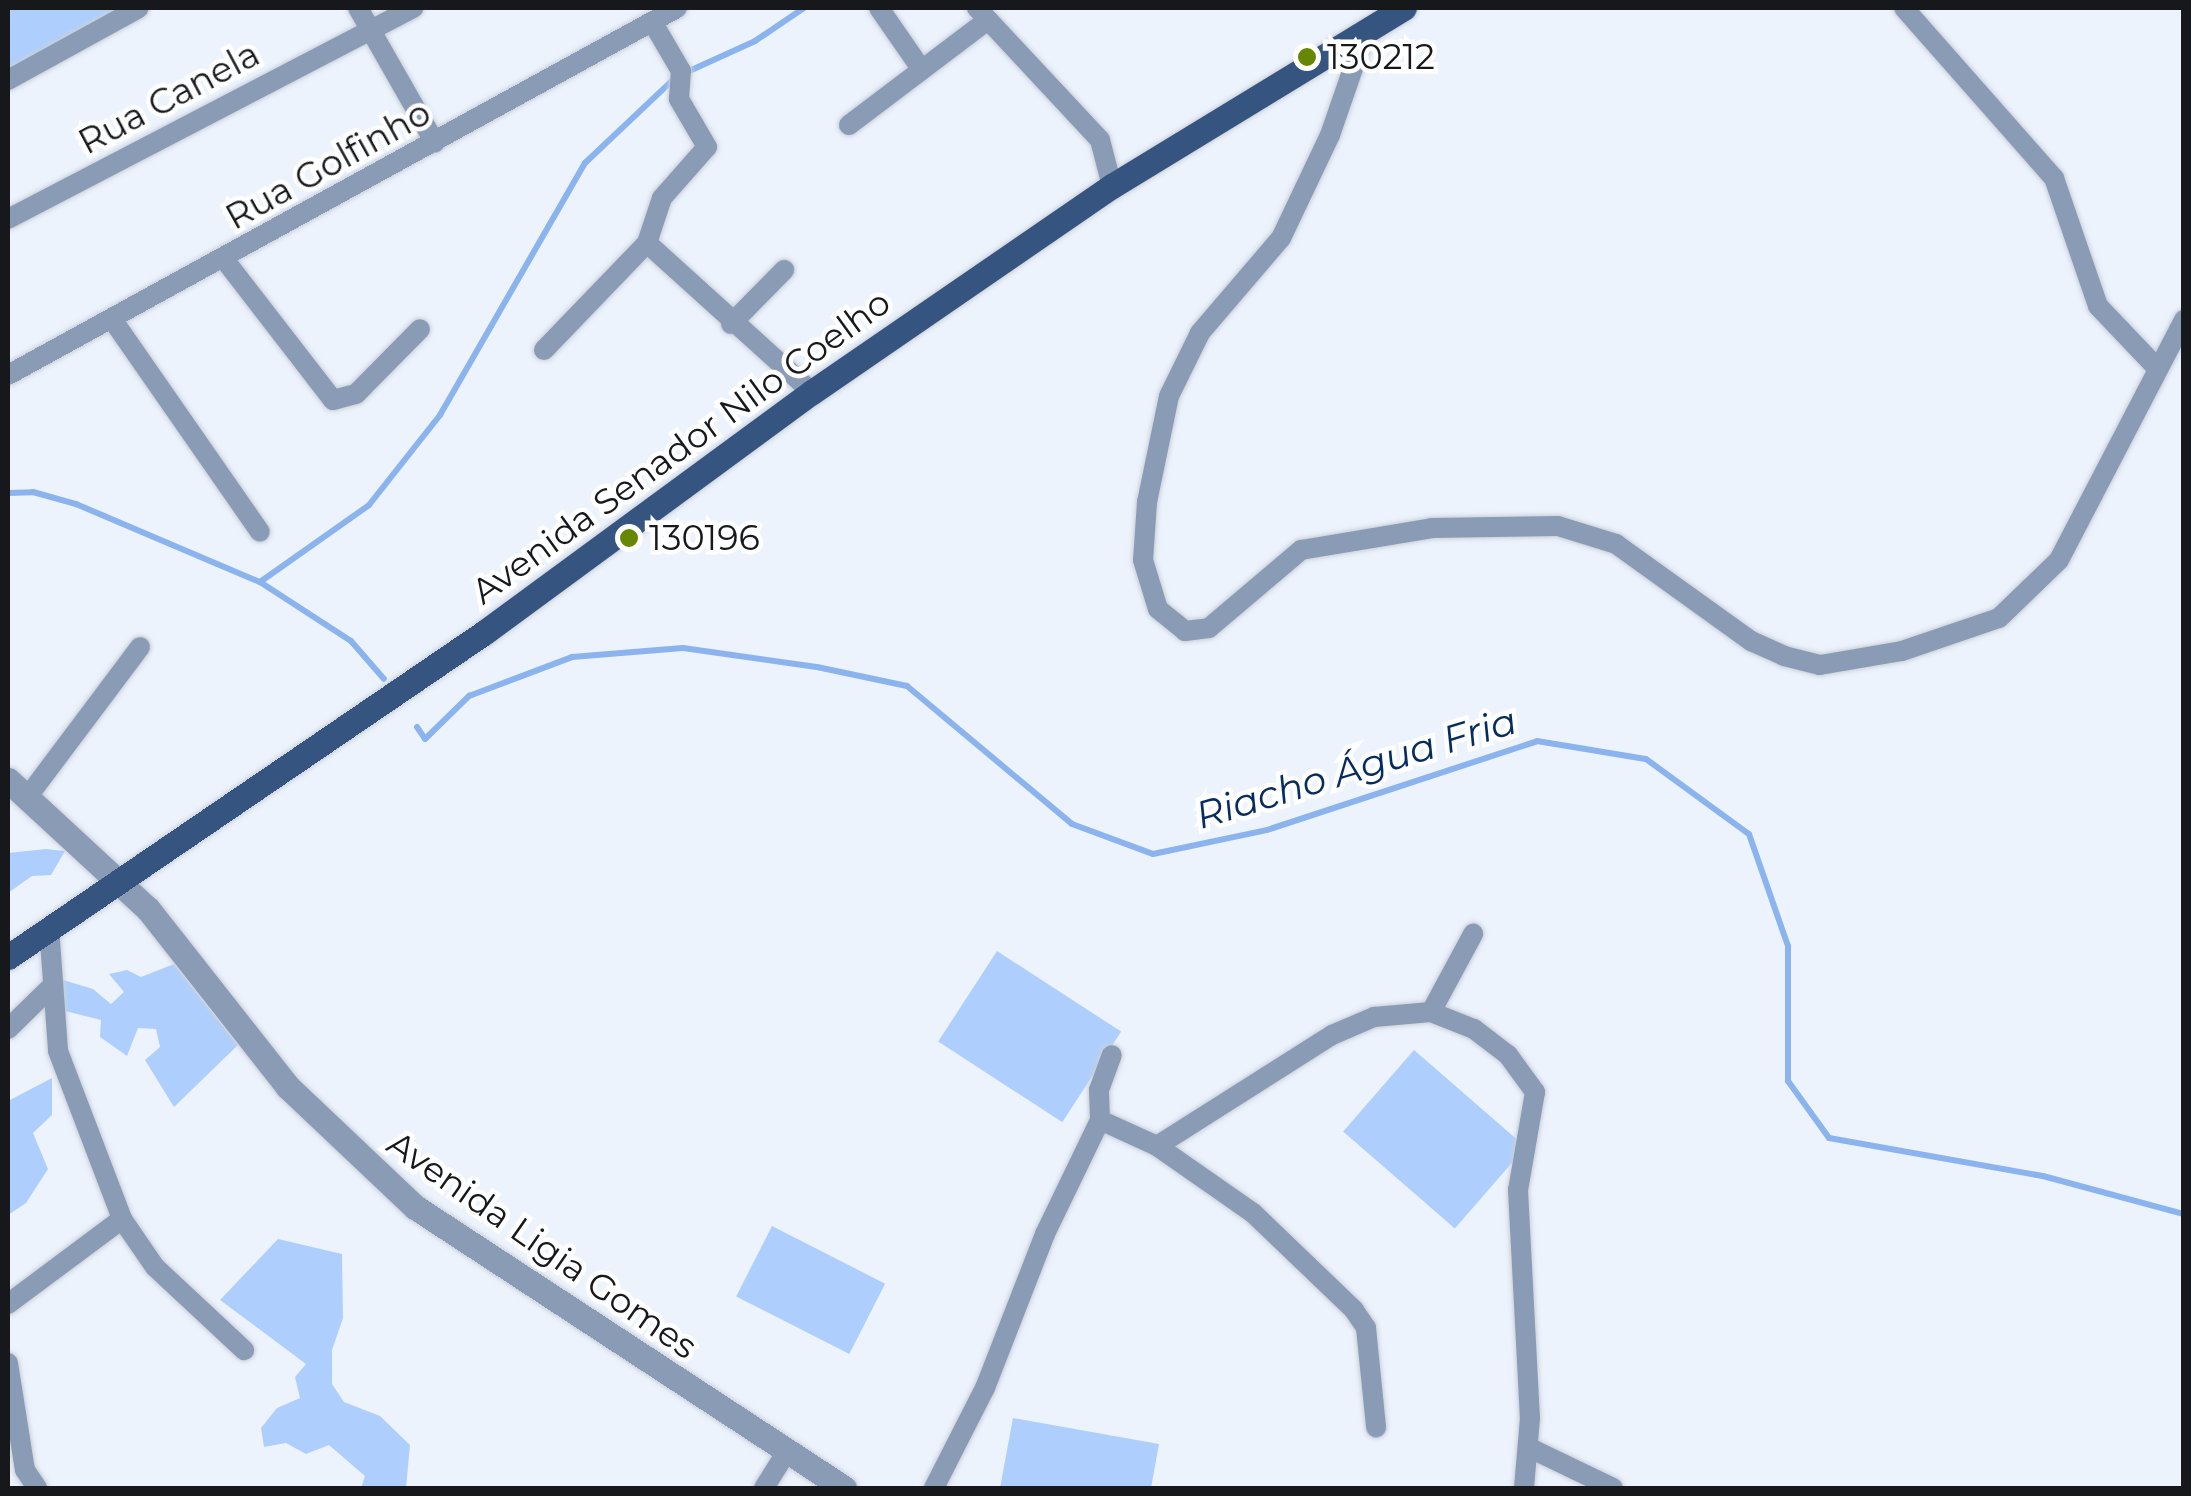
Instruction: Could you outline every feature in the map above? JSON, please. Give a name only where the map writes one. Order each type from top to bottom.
[{"type":"main road","name":"Avenida Senador Nilo Coelho","points":[[8,956],[485,632],[812,392],[1112,186],[1404,8]]},
{"type":"street","points":[[8,80],[139,8]]},
{"type":"street","points":[[358,8],[435,143]]},
{"type":"street","name":"Rua Canela","points":[[8,219],[413,8]]},
{"type":"street","name":"Rua Golfinho","points":[[8,376],[677,8]]},
{"type":"street","points":[[878,8],[922,70]]},
{"type":"street","points":[[1904,8],[2054,178],[2098,306],[2158,369]]},
{"type":"street","points":[[849,124],[922,70],[983,14],[1100,140],[1112,186]]},
{"type":"street","points":[[544,350],[647,243],[662,198],[707,147],[680,99],[682,75],[653,23]]},
{"type":"street","points":[[1366,32],[1330,135],[1281,238],[1200,334],[1169,396],[1147,502],[1143,560],[1158,609],[1185,631],[1209,628],[1301,550],[1432,528],[1558,526],[1616,544],[1751,640],[1784,656],[1820,665],[1902,652],[1999,618],[2022,601],[2082,526],[2184,320]]},
{"type":"street","points":[[647,243],[732,324],[812,392]]},
{"type":"street","points":[[224,260],[332,400],[356,394],[420,329]]},
{"type":"street","points":[[732,324],[784,270]]},
{"type":"street","points":[[112,319],[260,532]]},
{"type":"street","points":[[29,796],[140,647]]},
{"type":"street","name":"Avenida Ligia Gomes","points":[[8,780],[119,882],[288,1088],[354,1155],[415,1206],[785,1454],[844,1488]]},
{"type":"street","points":[[49,927],[58,1051],[122,1219],[154,1267],[244,1350]]},
{"type":"street","points":[[1430,1012],[1473,934]]},
{"type":"street","points":[[8,1029],[51,987]]},
{"type":"street","points":[[1157,1146],[1332,1034],[1374,1017],[1430,1012],[1497,1046],[1528,1075],[1535,1092],[1518,1190],[1530,1448],[1524,1488]]},
{"type":"street","points":[[934,1488],[985,1388],[1044,1234],[1100,1120],[1100,1090],[1112,1056]]},
{"type":"street","points":[[1100,1120],[1157,1146],[1253,1214],[1354,1310],[1366,1328],[1376,1428]]},
{"type":"street","points":[[8,1304],[122,1219]]},
{"type":"street","points":[[8,1363],[25,1470],[37,1488]]},
{"type":"street","points":[[1530,1448],[1613,1488]]},
{"type":"street","points":[[764,1488],[785,1454]]},
{"type":"shaded area","points":[[8,8],[124,8],[8,71]]},
{"type":"shaded area","points":[[65,851],[51,875],[32,876],[8,893],[8,853]]},
{"type":"shaded area","points":[[997,951],[1121,1032],[1062,1122],[938,1042]]},
{"type":"shaded area","points":[[174,964],[238,1045],[174,1107],[145,1060],[160,1047],[156,1029],[138,1028],[127,1056],[100,1037],[101,1020],[61,1010],[63,980],[93,989],[111,1004],[124,992],[109,974],[127,970],[141,977]]},
{"type":"shaded area","points":[[1414,1050],[1526,1147],[1455,1229],[1343,1132]]},
{"type":"shaded area","points":[[52,1078],[52,1115],[33,1133],[48,1169],[26,1203],[8,1215],[8,1101]]},
{"type":"shaded area","points":[[772,1226],[885,1284],[849,1354],[736,1296]]},
{"type":"shaded area","points":[[278,1239],[342,1254],[343,1318],[332,1350],[332,1384],[344,1402],[380,1416],[410,1445],[406,1488],[361,1488],[365,1476],[329,1445],[306,1454],[286,1443],[264,1447],[261,1428],[277,1408],[300,1398],[295,1377],[306,1364],[220,1300]]},
{"type":"shaded area","points":[[1013,1418],[1159,1444],[1151,1488],[1000,1488]]},
{"type":"waterway","points":[[687,72],[755,41],[804,8]]},
{"type":"waterway","points":[[260,582],[369,505],[440,415],[585,163],[676,77]]},
{"type":"waterway","name":"Riacho Água Fria","points":[[8,493],[33,492],[76,504],[260,582],[351,641],[384,679]]},
{"type":"waterway","name":"Riacho Água Fria","points":[[417,727],[425,739],[469,696],[572,657],[683,648],[817,667],[907,686],[1072,824],[1153,854],[1267,830],[1537,741],[1646,759],[1749,834],[1788,946],[1788,1081],[1829,1138],[2043,1176],[2184,1214]]},
{"type":"place","name":"130212","points":[[1307,57]]},
{"type":"place","name":"130196","points":[[629,538]]}]
